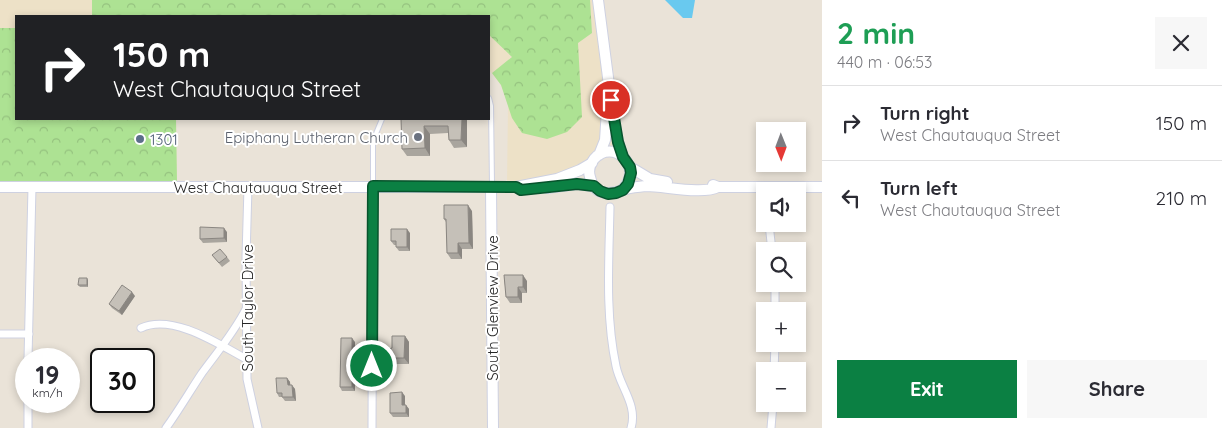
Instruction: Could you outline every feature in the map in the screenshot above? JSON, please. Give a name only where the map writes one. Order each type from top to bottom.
[{"type":"street","points":[[594,186],[589,173],[595,159],[604,146],[606,135],[607,80],[598,0]]},
{"type":"street","name":"West Chautauqua Street","points":[[607,80],[615,129],[623,157],[630,167],[644,176],[656,180],[718,187],[756,189]]},
{"type":"street","points":[[595,159],[611,152],[623,157]]},
{"type":"street","name":"West Chautauqua Street","points":[[0,187],[516,187],[572,174],[595,159]]},
{"type":"street","points":[[623,190],[630,179],[630,167]]},
{"type":"street","name":"West Chautauqua Street","points":[[516,187],[521,190],[577,184],[594,186],[608,194],[645,186],[692,189],[714,189],[718,187]]},
{"type":"street","points":[[372,428],[373,186]]},
{"type":"street","points":[[28,348],[32,187]]},
{"type":"street","name":"South Taylor Drive","points":[[248,187],[247,379],[258,428]]},
{"type":"street","name":"South Glenview Drive","points":[[492,187],[493,428]]},
{"type":"street","name":"West Chautauqua Street","points":[[806,188],[822,187]]},
{"type":"street","points":[[610,207],[608,274],[611,333],[620,380],[632,406],[632,428]]},
{"type":"street","points":[[166,428],[182,402],[237,326],[247,306]]},
{"type":"street","points":[[141,328],[148,325],[169,325],[188,330],[248,360]]},
{"type":"street","points":[[0,334],[29,334]]},
{"type":"street","points":[[771,428],[772,412]]},
{"type":"street","points":[[28,413],[28,428]]},
{"type":"lane","points":[[490,102],[492,187]]},
{"type":"lane","points":[[373,186],[373,141],[382,120]]},
{"type":"shaded area","points":[[0,0],[603,0],[615,103],[623,147],[608,148],[572,170],[548,179],[507,184],[508,103],[501,85],[490,71],[490,15],[15,15],[15,120],[176,120],[177,182],[0,182]]},
{"type":"green space","points":[[92,0],[590,0],[592,33],[578,43],[582,117],[567,132],[547,139],[522,133],[512,118],[501,85],[492,73],[512,57],[490,36],[490,15],[92,15]]},
{"type":"green space","points":[[0,28],[15,28],[15,120],[176,120],[177,182],[0,182]]},
{"type":"water","points":[[665,0],[695,0],[692,18],[683,18]]},
{"type":"building","points":[[401,120],[462,120],[461,140],[449,140],[448,126],[424,126],[425,148],[402,149]]},
{"type":"building","points":[[444,205],[468,205],[469,243],[458,243],[458,253],[447,253]]},
{"type":"building","points":[[200,227],[224,228],[224,238],[200,239]]},
{"type":"building","points":[[391,229],[407,229],[407,247],[396,247],[396,241],[391,241]]},
{"type":"building","points":[[220,249],[227,257],[219,263],[212,255]]},
{"type":"building","points":[[504,275],[523,275],[523,287],[518,287],[518,297],[506,297]]},
{"type":"building","points":[[79,278],[87,278],[87,285],[78,285]]},
{"type":"building","points":[[122,285],[132,292],[119,311],[109,304]]},
{"type":"building","points":[[392,336],[405,336],[404,358],[389,358],[389,349],[392,348]]},
{"type":"building","points":[[341,338],[352,338],[352,387],[340,387]]},
{"type":"building","points":[[276,378],[287,378],[288,385],[292,385],[293,397],[282,397],[282,393],[277,393]]},
{"type":"building","points":[[402,392],[402,405],[406,405],[406,413],[390,413],[390,393]]},
{"type":"place","name":"Epiphany Lutheran Church","points":[[418,137]]},
{"type":"place","name":"1301","points":[[140,139]]},
{"type":"route","points":[[372,366],[373,186],[516,187],[521,190],[585,184],[594,186],[608,194],[620,192],[628,184],[631,173],[618,142],[611,100]]}]
